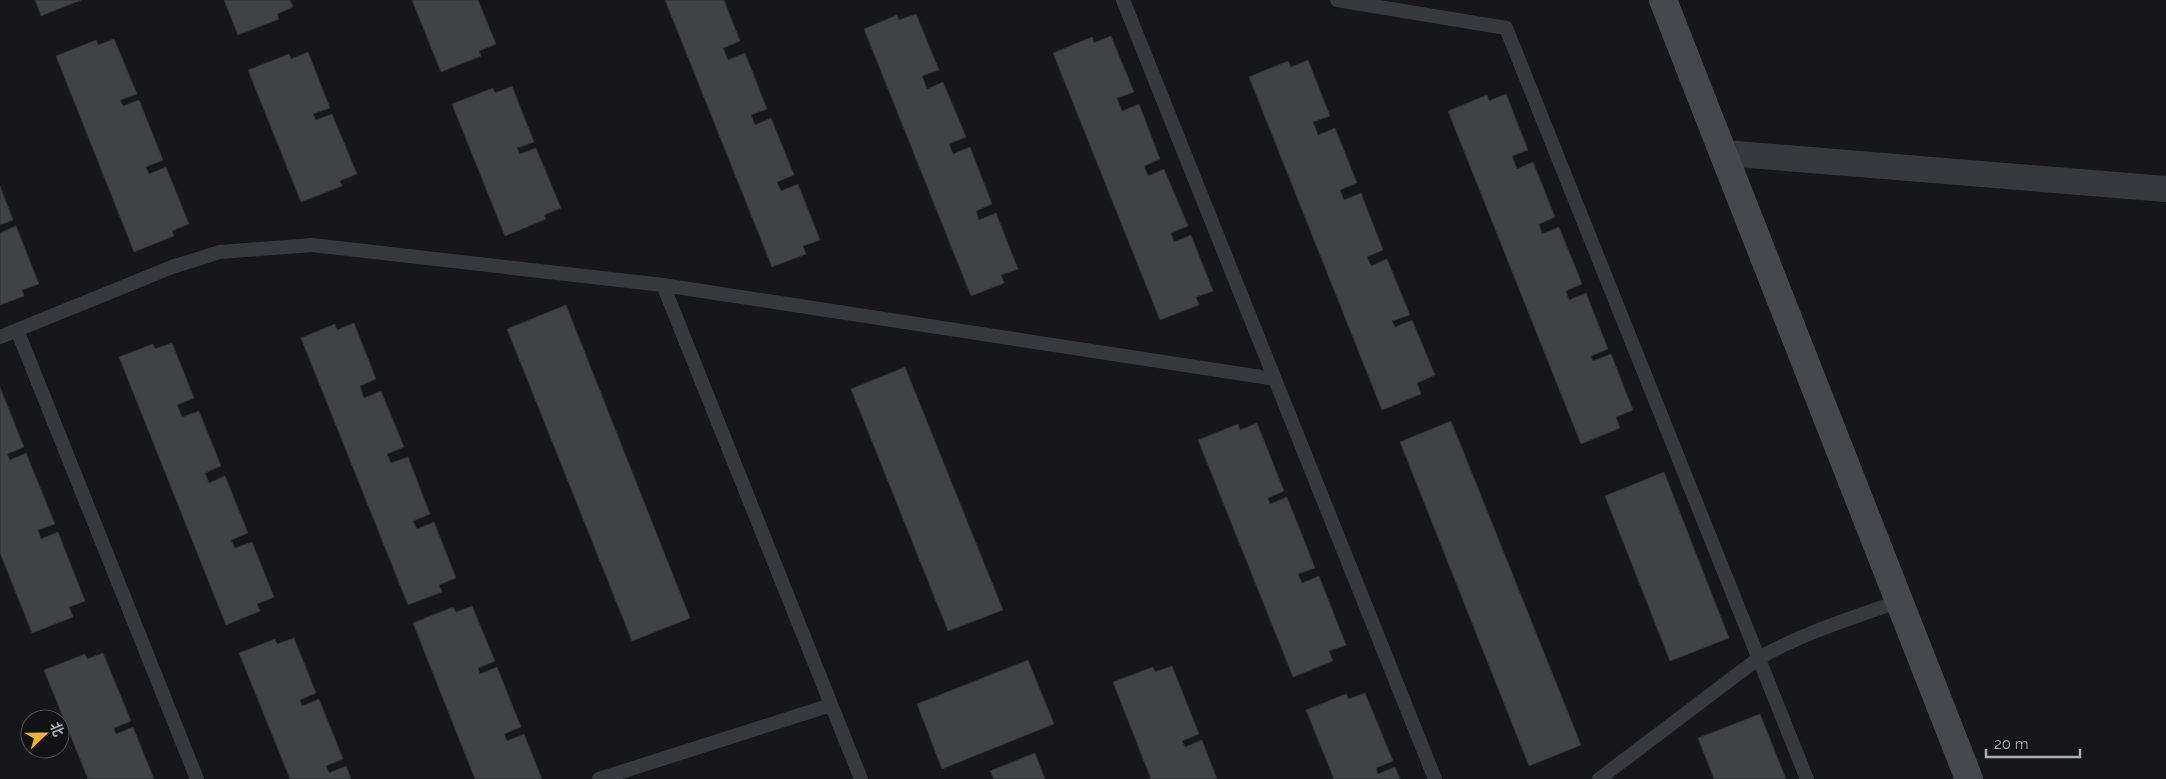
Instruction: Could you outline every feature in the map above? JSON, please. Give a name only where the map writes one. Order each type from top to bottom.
[{"type":"main road","points":[[1663,0],[1970,779]]},
{"type":"street","points":[[1724,153],[2166,189]]},
{"type":"lane","points":[[1123,0],[1435,779]]},
{"type":"lane","points":[[1337,0],[1506,28],[1807,779]]},
{"type":"lane","points":[[0,337],[172,267],[220,252],[312,245],[663,285],[1275,378]]},
{"type":"lane","points":[[663,285],[860,779]]},
{"type":"lane","points":[[17,330],[197,779]]},
{"type":"lane","points":[[1599,779],[1759,658],[1779,646],[1821,628],[1900,602]]},
{"type":"lane","points":[[599,779],[831,705]]},
{"type":"building","points":[[35,0],[81,0],[41,16]]},
{"type":"building","points":[[224,0],[290,0],[293,7],[277,14],[279,19],[238,35]]},
{"type":"building","points":[[412,0],[478,0],[496,44],[479,51],[481,56],[441,72]]},
{"type":"building","points":[[665,0],[724,0],[740,41],[723,48],[728,60],[745,53],[767,109],[751,115],[755,125],[771,118],[794,175],[777,182],[781,191],[798,184],[820,240],[803,246],[806,254],[772,267]]},
{"type":"building","points":[[916,14],[939,70],[922,76],[927,89],[943,82],[966,137],[949,144],[953,154],[970,147],[992,204],[976,211],[979,220],[996,213],[1018,269],[1001,275],[1004,283],[971,296],[864,29],[897,15],[899,20]]},
{"type":"building","points":[[1111,36],[1134,92],[1117,98],[1122,111],[1139,104],[1160,159],[1144,166],[1148,176],[1164,169],[1188,226],[1171,233],[1174,242],[1191,235],[1213,291],[1196,297],[1199,305],[1160,320],[1053,53],[1092,37],[1094,43]]},
{"type":"building","points":[[114,39],[137,94],[120,100],[123,106],[139,100],[163,160],[146,167],[149,174],[166,167],[189,224],[172,231],[174,236],[134,252],[56,56],[96,40],[98,45]]},
{"type":"building","points":[[308,52],[330,108],[313,114],[316,120],[332,114],[357,174],[340,181],[342,186],[301,202],[248,70],[289,54],[291,59]]},
{"type":"building","points":[[1308,60],[1330,116],[1313,122],[1318,135],[1335,128],[1357,183],[1340,190],[1344,200],[1361,193],[1383,250],[1367,257],[1371,266],[1387,259],[1410,315],[1392,321],[1395,327],[1412,320],[1435,375],[1417,383],[1421,394],[1382,410],[1249,77],[1288,61],[1291,67]]},
{"type":"building","points":[[512,86],[534,142],[517,148],[520,154],[536,148],[561,208],[544,215],[546,219],[505,236],[452,104],[493,88],[495,93]]},
{"type":"building","points":[[1506,94],[1528,150],[1512,156],[1517,169],[1533,162],[1555,217],[1539,224],[1542,234],[1559,227],[1582,284],[1566,291],[1569,300],[1586,293],[1608,349],[1591,356],[1593,361],[1611,354],[1633,410],[1616,417],[1620,428],[1581,444],[1448,111],[1487,95],[1489,101]]},
{"type":"building","points":[[0,186],[13,220],[0,225]]},
{"type":"building","points":[[16,226],[39,284],[22,290],[24,296],[0,305],[0,233]]},
{"type":"building","points":[[566,305],[690,618],[632,641],[507,329]]},
{"type":"building","points":[[354,323],[376,379],[360,386],[364,398],[381,391],[404,447],[387,454],[391,463],[408,457],[430,514],[413,521],[417,529],[434,522],[456,578],[439,585],[442,592],[408,605],[301,338],[335,324],[337,330]]},
{"type":"building","points":[[172,343],[194,398],[177,405],[182,417],[199,411],[221,466],[205,473],[209,483],[225,476],[248,533],[231,540],[235,548],[252,542],[274,597],[257,604],[260,611],[226,625],[119,357],[153,344],[155,349]]},
{"type":"building","points":[[905,367],[1003,610],[948,631],[851,389]]},
{"type":"building","points":[[0,387],[24,447],[7,454],[10,460],[26,453],[55,524],[38,530],[41,539],[58,532],[85,601],[69,607],[73,617],[32,633],[0,553]]},
{"type":"building","points":[[1451,421],[1581,745],[1529,766],[1400,442]]},
{"type":"building","points":[[1257,423],[1284,491],[1268,498],[1270,504],[1287,497],[1315,568],[1298,574],[1302,583],[1319,576],[1346,645],[1329,651],[1333,661],[1293,677],[1198,440],[1238,424],[1240,430]]},
{"type":"building","points":[[1664,472],[1729,638],[1670,661],[1605,496]]},
{"type":"building","points":[[472,606],[495,661],[478,668],[480,674],[497,667],[521,727],[504,734],[507,741],[524,734],[542,779],[475,779],[413,623],[453,607],[456,612]]},
{"type":"building","points":[[294,638],[316,693],[300,700],[302,706],[319,699],[343,759],[326,766],[329,773],[346,766],[351,779],[290,779],[239,653],[275,639],[277,644]]},
{"type":"building","points":[[103,653],[131,721],[114,728],[116,734],[133,727],[154,779],[88,779],[70,734],[70,709],[60,709],[44,670],[85,654],[87,659]]},
{"type":"building","points":[[1028,660],[1054,724],[942,769],[917,704]]},
{"type":"building","points":[[1172,666],[1199,734],[1182,741],[1185,747],[1202,740],[1217,779],[1151,779],[1113,682],[1153,667],[1155,672]]},
{"type":"building","points":[[1365,693],[1393,761],[1376,768],[1378,774],[1395,767],[1400,779],[1334,779],[1306,710],[1346,694],[1349,699]]},
{"type":"building","points":[[1760,714],[1786,779],[1714,779],[1698,738]]},
{"type":"building","points":[[1035,753],[1045,779],[994,779],[990,771]]}]
